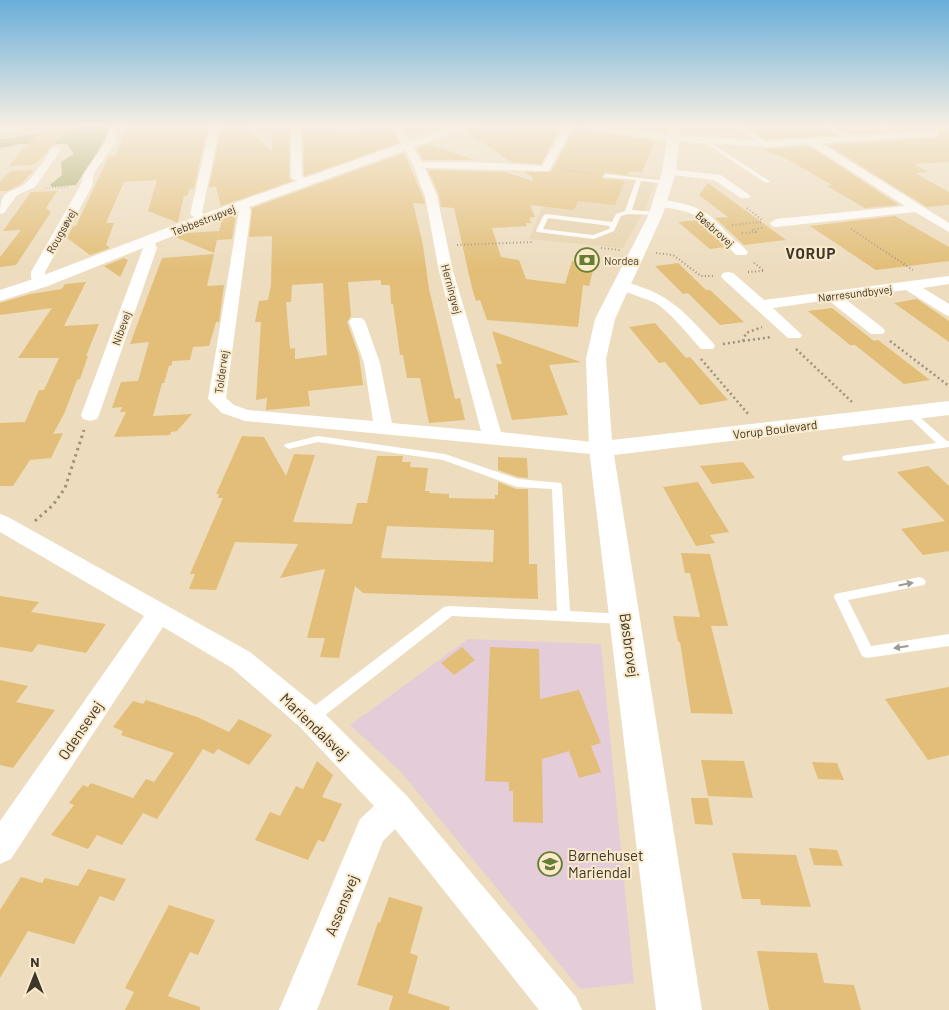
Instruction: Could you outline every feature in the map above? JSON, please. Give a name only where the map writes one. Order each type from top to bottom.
[{"type":"street","points":[[0,210],[14,193],[31,185],[39,173]]},
{"type":"street","name":"Rougsøvej","points":[[42,282],[38,278],[38,272],[86,186],[89,173]]},
{"type":"street","points":[[203,219],[196,214],[204,173]]},
{"type":"street","points":[[297,173],[297,178],[305,182]]},
{"type":"street","name":"Tebbestrupvej","points":[[0,296],[42,282],[203,219],[329,173]]},
{"type":"street","name":"Herningvej","points":[[421,173],[431,196],[446,271],[492,436]]},
{"type":"street","name":"Bøsbrovej","points":[[667,173],[663,193],[638,251],[605,318],[596,359],[601,449],[679,1010]]},
{"type":"street","points":[[862,173],[949,228]]},
{"type":"street","points":[[663,193],[717,177],[745,196]]},
{"type":"street","name":"Bøsbrovej","points":[[663,193],[695,210],[741,252]]},
{"type":"street","name":"Toldervej","points":[[241,205],[245,210],[217,399],[228,410],[245,415],[384,429],[492,436],[601,449]]},
{"type":"street","points":[[774,225],[832,216],[918,208]]},
{"type":"street","name":"Nibevej","points":[[90,415],[150,248],[148,241]]},
{"type":"street","points":[[728,276],[794,335]]},
{"type":"street","name":"Nørresundbyvej","points":[[760,305],[949,280]]},
{"type":"street","points":[[621,285],[641,290],[669,304],[707,346]]},
{"type":"street","points":[[910,286],[949,311]]},
{"type":"street","points":[[832,296],[877,331]]},
{"type":"street","points":[[357,321],[372,363],[384,429]]},
{"type":"street","name":"Vorup Boulevard","points":[[601,449],[949,408]]},
{"type":"street","name":"Mariendalsvej","points":[[8,531],[160,612],[241,660],[310,718],[396,807],[562,1010]]},
{"type":"street","name":"Odensevej","points":[[0,848],[160,612]]},
{"type":"street","name":"Assensvej","points":[[298,1010],[371,830],[396,807]]},
{"type":"lane","points":[[754,173],[768,182]]},
{"type":"lane","points":[[605,176],[639,179],[663,193]]},
{"type":"lane","points":[[628,212],[639,179]]},
{"type":"lane","points":[[614,224],[546,216],[538,232],[594,237],[612,230],[618,214],[628,212],[663,193]]},
{"type":"lane","points":[[910,413],[947,444]]},
{"type":"lane","points":[[289,446],[318,439],[445,457],[516,483],[557,486],[564,616]]},
{"type":"lane","points":[[846,458],[947,444]]},
{"type":"lane","points":[[920,582],[840,597],[867,652],[949,640]]},
{"type":"lane","points":[[310,718],[449,611],[626,619]]},
{"type":"path","points":[[591,173],[605,176]]},
{"type":"path","points":[[21,190],[86,186]]},
{"type":"path","points":[[719,231],[764,222],[737,198],[745,196]]},
{"type":"path","points":[[832,216],[932,283]]},
{"type":"path","points":[[719,231],[756,232],[752,230],[774,225]]},
{"type":"path","points":[[441,246],[535,242]]},
{"type":"path","points":[[600,248],[673,255],[701,276],[728,276],[731,274],[764,271],[741,252]]},
{"type":"path","points":[[743,341],[746,332],[763,327]]},
{"type":"path","points":[[877,331],[949,386]]},
{"type":"path","points":[[762,430],[692,349],[794,335]]},
{"type":"path","points":[[8,531],[53,505],[65,488],[90,415]]},
{"type":"shaded area","points":[[561,173],[617,173],[657,177],[645,209],[623,248],[529,239],[543,206]]},
{"type":"shaded area","name":"Børnehuset Mariendal","points":[[468,639],[601,644],[634,983],[580,989],[400,771],[350,725]]},
{"type":"green space","points":[[62,173],[84,173],[76,185],[52,187],[50,185]]},
{"type":"building","points":[[8,173],[31,173],[21,184],[7,191],[0,191],[0,182]]},
{"type":"building","points":[[101,173],[197,173],[194,188],[189,189],[188,195],[184,196],[178,222],[148,211],[157,180],[124,182],[106,223],[114,223],[106,245],[110,248],[90,255],[67,238],[73,226],[76,226]]},
{"type":"building","points":[[212,173],[289,173],[289,178],[292,181],[221,206],[216,187],[209,187]]},
{"type":"building","points":[[348,173],[413,173],[425,204],[413,203],[423,245],[429,289],[455,399],[460,398],[465,420],[429,423],[420,378],[407,378],[403,355],[400,355],[393,304],[391,304],[390,285],[381,285],[381,280],[348,282],[351,316],[347,322],[359,356],[363,385],[308,391],[310,406],[266,410],[267,398],[256,400],[261,322],[255,322],[259,301],[268,300],[271,285],[272,236],[249,237],[252,208]],"holes":[[[323,283],[327,355],[295,359],[295,348],[290,349],[286,302],[291,302],[292,285]]]},
{"type":"building","points":[[429,173],[509,173],[532,181],[533,178],[527,173],[604,173],[601,176],[603,179],[625,181],[615,205],[578,201],[574,210],[530,205],[535,217],[529,218],[531,223],[525,223],[527,226],[492,228],[501,257],[519,260],[526,279],[565,284],[572,261],[595,263],[589,286],[583,285],[578,327],[487,320],[480,300],[476,301],[472,288],[454,208],[441,207],[439,195]]},
{"type":"building","points":[[811,173],[850,173],[899,205],[865,208],[827,186],[832,185]]},
{"type":"building","points":[[872,173],[915,173],[949,192],[949,205],[927,207]]},
{"type":"building","points":[[708,183],[786,240],[744,245],[715,218],[728,217],[699,195]]},
{"type":"building","points":[[57,191],[46,208],[51,212],[16,265],[0,267],[0,257],[21,230],[3,231],[31,192]]},
{"type":"building","points":[[236,214],[232,239],[217,240],[222,219]]},
{"type":"building","points":[[895,216],[949,247],[949,261],[876,270],[810,226]]},
{"type":"building","points":[[698,220],[726,247],[710,249],[678,222]]},
{"type":"building","points":[[219,231],[214,253],[175,237],[185,233]]},
{"type":"building","points":[[214,254],[207,286],[224,285],[219,322],[216,322],[209,346],[193,347],[190,360],[172,361],[164,383],[162,383],[153,416],[192,414],[177,431],[171,432],[170,435],[114,437],[126,412],[120,412],[122,407],[112,408],[121,382],[138,381],[149,342],[130,344],[162,258]]},
{"type":"building","points":[[124,258],[128,260],[120,277],[104,266]]},
{"type":"building","points":[[678,263],[744,322],[720,325],[688,293],[683,294],[655,266]]},
{"type":"building","points":[[86,282],[64,326],[99,324],[86,356],[88,356],[80,379],[77,380],[64,414],[53,434],[63,433],[51,458],[30,460],[13,486],[0,486],[0,423],[25,422],[39,390],[44,390],[59,358],[18,358],[52,308],[0,315],[0,303],[30,294],[62,289],[65,284]]},
{"type":"building","points":[[917,299],[949,321],[949,342],[894,303]]},
{"type":"building","points":[[832,308],[874,341],[878,340],[930,380],[904,384],[855,345],[850,345],[808,311]]},
{"type":"building","points":[[655,323],[686,358],[690,357],[728,400],[700,405],[665,362],[659,363],[629,327]]},
{"type":"building","points":[[492,331],[581,362],[549,365],[568,415],[512,420],[496,364],[502,364]]},
{"type":"building","points":[[242,436],[264,437],[286,476],[294,454],[315,455],[293,522],[352,524],[357,503],[367,503],[377,456],[403,456],[402,462],[411,462],[410,467],[428,468],[425,491],[449,494],[449,498],[495,499],[495,495],[498,495],[498,482],[516,489],[528,489],[529,564],[537,564],[538,599],[363,593],[355,586],[339,658],[320,657],[325,638],[307,638],[325,569],[280,578],[298,544],[235,542],[216,590],[189,589],[195,574],[190,574],[223,498],[218,498],[219,494],[216,494]],"holes":[[[387,526],[494,530],[493,562],[381,558]]]},
{"type":"building","points":[[498,457],[527,458],[528,478],[518,477],[498,470]]},
{"type":"building","points":[[743,462],[755,478],[712,484],[700,466]]},
{"type":"building","points":[[928,466],[949,486],[949,551],[923,555],[901,529],[945,521],[897,472]]},
{"type":"building","points":[[698,482],[729,532],[710,535],[715,543],[696,546],[663,487]]},
{"type":"building","points":[[681,553],[710,554],[728,626],[711,626],[733,714],[691,713],[680,642],[678,642],[673,616],[700,617],[690,573],[685,573]]},
{"type":"building","points":[[0,596],[39,602],[31,612],[106,624],[86,653],[38,644],[32,652],[0,647]]},
{"type":"building","points":[[462,647],[475,660],[454,675],[441,663]]},
{"type":"building","points":[[490,647],[539,649],[540,699],[579,690],[601,743],[591,746],[601,772],[579,778],[569,751],[542,759],[543,823],[513,822],[513,791],[509,791],[509,782],[485,781]]},
{"type":"building","points":[[0,680],[28,686],[16,702],[55,710],[13,768],[0,765]]},
{"type":"building","points":[[949,687],[949,755],[928,760],[885,699]]},
{"type":"building","points":[[146,700],[197,717],[229,732],[239,719],[272,735],[249,765],[218,749],[213,754],[203,749],[157,819],[143,813],[122,845],[97,835],[88,849],[51,835],[74,805],[69,803],[83,785],[88,787],[91,783],[133,798],[146,779],[154,782],[174,753],[121,735],[123,731],[113,727],[133,701],[143,704]]},
{"type":"building","points":[[701,760],[744,761],[753,798],[708,796]]},
{"type":"building","points":[[317,761],[333,775],[322,797],[342,804],[324,842],[318,840],[308,860],[255,840],[270,812],[280,816],[296,786],[303,789]]},
{"type":"building","points":[[812,762],[837,763],[844,780],[818,779]]},
{"type":"building","points":[[691,798],[708,798],[713,825],[695,824]]},
{"type":"building","points":[[809,848],[837,850],[843,866],[814,865]]},
{"type":"building","points":[[732,853],[796,855],[811,907],[761,905],[760,899],[742,899]]},
{"type":"building","points":[[88,869],[126,879],[114,901],[100,896],[74,944],[28,931],[0,978],[0,910],[21,877],[42,883],[45,878],[78,886]]},
{"type":"building","points":[[389,897],[423,907],[410,953],[418,956],[408,993],[450,1007],[449,1010],[389,1010],[393,996],[357,985],[378,922],[380,923]]},
{"type":"building","points":[[169,905],[215,920],[198,955],[190,952],[168,996],[200,1007],[200,1010],[125,1010],[134,992],[125,988]]},
{"type":"building","points":[[757,951],[817,953],[824,983],[854,985],[861,1010],[769,1010]]},
{"type":"place","name":"Nordea","points":[[587,260]]},
{"type":"place","name":"Børnehuset Mariendal","points":[[550,864]]},
{"type":"district","name":"VORUP","points":[[811,253]]}]
